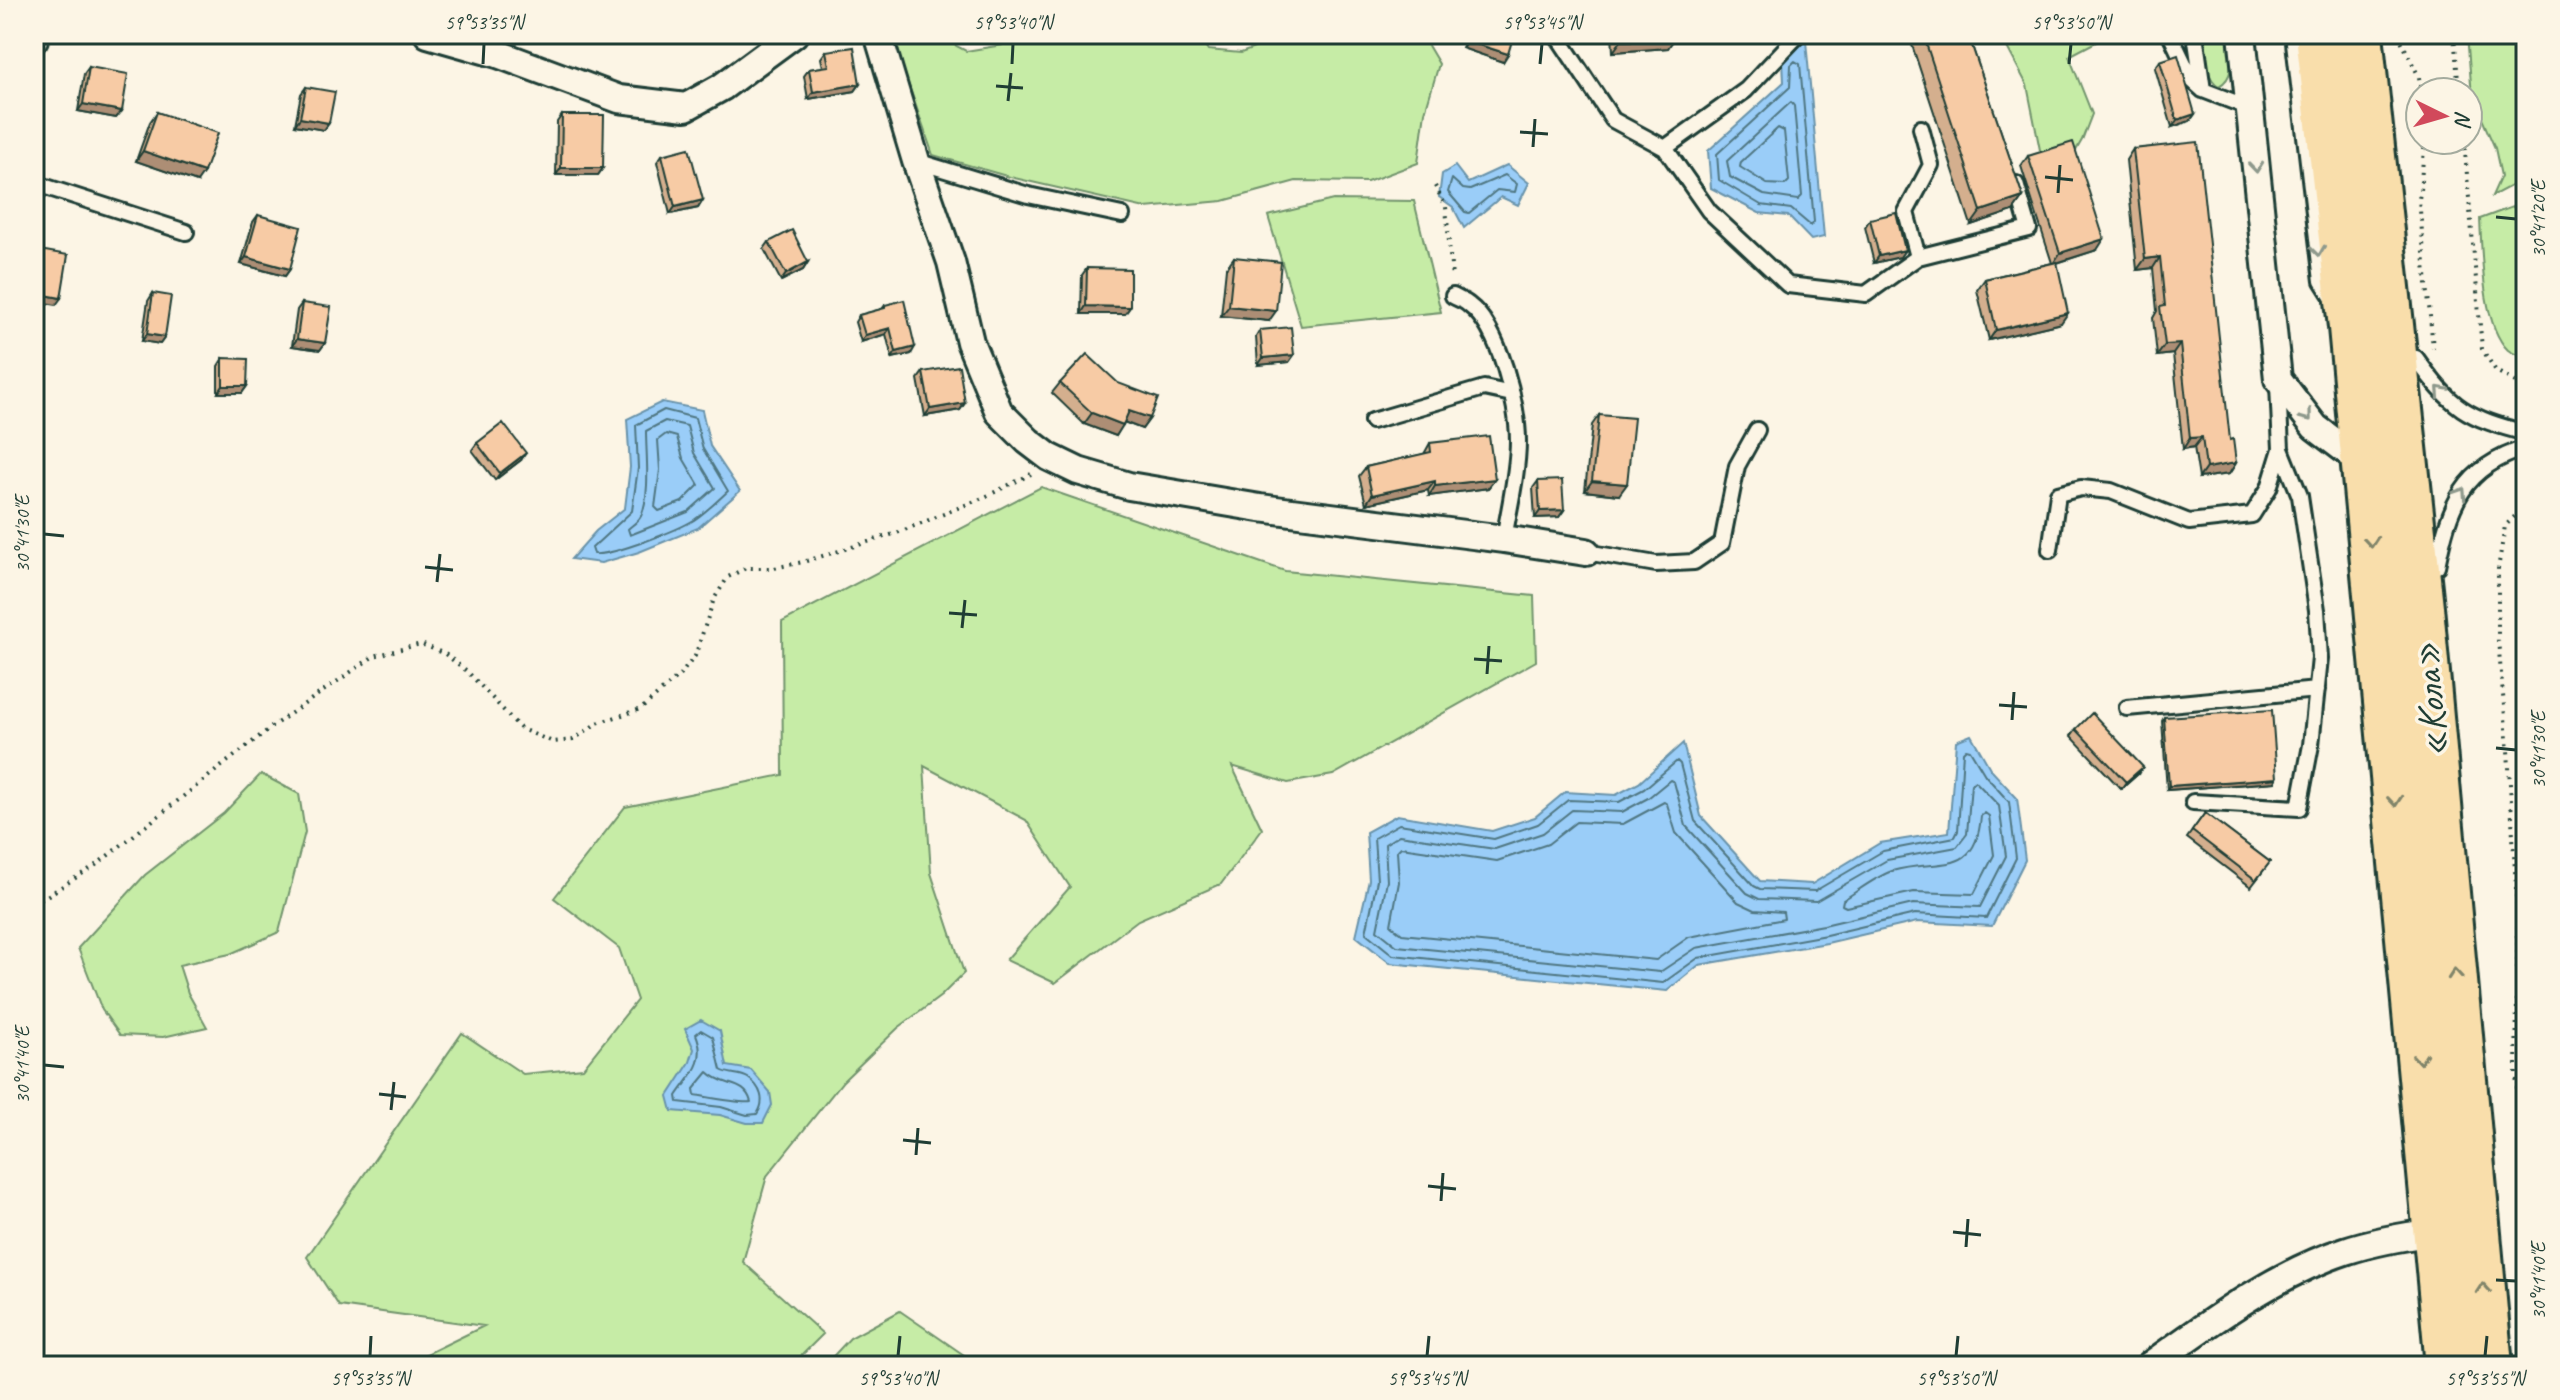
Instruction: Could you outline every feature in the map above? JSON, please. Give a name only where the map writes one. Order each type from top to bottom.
[{"type":"highway","name":"«Кола»","points":[[2318,34],[2351,327],[2448,1366]]},
{"type":"highway","name":"«Кола»","points":[[2360,34],[2434,740],[2490,1366]]},
{"type":"street","points":[[428,34],[498,54],[619,99],[686,107],[722,87],[794,34]]},
{"type":"street","points":[[878,34],[916,161],[951,262],[970,342],[999,412],[1049,457],[1078,471],[1129,486],[1260,508],[1586,552]]},
{"type":"street","points":[[2242,34],[2278,379],[2315,427],[2364,464]]},
{"type":"street","points":[[2381,34],[2427,359],[2437,566],[2443,625],[2434,740]]},
{"type":"street","points":[[2149,1366],[2262,1291],[2329,1258],[2393,1238],[2436,1232]]},
{"type":"lane","points":[[1556,34],[1613,120],[1665,148],[1709,211],[1788,285],[1866,294],[1918,257],[2029,229],[2012,170]]},
{"type":"lane","points":[[1665,148],[1746,90],[1799,34]]},
{"type":"lane","points":[[2170,34],[2192,80],[2203,90],[2250,108]]},
{"type":"lane","points":[[2195,34],[2203,90]]},
{"type":"lane","points":[[2293,34],[2322,281],[2351,327]]},
{"type":"lane","points":[[1918,257],[1906,212],[1931,165],[1921,128]]},
{"type":"lane","points":[[916,161],[1028,195],[1122,215]]},
{"type":"lane","points":[[34,183],[186,232]]},
{"type":"lane","points":[[1453,296],[1471,306],[1490,333],[1507,373],[1512,394],[1518,442],[1504,539]]},
{"type":"lane","points":[[2427,359],[2443,394],[2469,415],[2526,433]]},
{"type":"lane","points":[[2050,550],[2058,494],[2081,488],[2111,491],[2189,522],[2252,515],[2269,488],[2281,449],[2278,379]]},
{"type":"lane","points":[[1372,421],[1484,388],[1512,394]]},
{"type":"lane","points":[[1586,552],[1656,564],[1694,562],[1722,543],[1737,466],[1757,430]]},
{"type":"lane","points":[[2437,566],[2455,500],[2470,479],[2489,463],[2526,448]]},
{"type":"lane","points":[[2193,802],[2299,808],[2311,745],[2320,658],[2317,610],[2300,496],[2281,449]]},
{"type":"lane","points":[[2127,708],[2317,690]]},
{"type":"path","points":[[2398,34],[2419,76]]},
{"type":"path","points":[[2454,34],[2458,76]]},
{"type":"path","points":[[2423,156],[2419,200],[2433,348],[2427,359]]},
{"type":"path","points":[[2465,156],[2482,349],[2496,371],[2526,388]]},
{"type":"path","points":[[1435,186],[1446,207],[1453,296]]},
{"type":"path","points":[[34,904],[96,865],[274,725],[374,656],[421,644],[445,654],[467,671],[521,729],[553,742],[573,740],[597,723],[641,709],[681,674],[695,656],[714,599],[728,577],[746,568],[774,568],[803,562],[897,533],[985,497],[1033,473],[1049,457]]},
{"type":"path","points":[[2526,505],[2505,526],[2498,569],[2498,640],[2518,923],[2516,1073],[2526,1199]]},
{"type":"green space","points":[[891,34],[934,34],[966,51],[1002,45],[1006,34],[1197,34],[1208,50],[1241,53],[1292,34],[1416,34],[1423,37],[1439,64],[1425,112],[1418,163],[1367,182],[1296,181],[1223,201],[1145,208],[1010,177],[933,155]]},
{"type":"green space","points":[[2000,34],[2111,34],[2069,56],[2092,114],[2074,154],[2042,160],[2027,85]]},
{"type":"green space","points":[[2205,34],[2228,34],[2231,56],[2229,76],[2219,86],[2208,70]]},
{"type":"green space","points":[[2467,34],[2526,34],[2526,178],[2492,196],[2501,176],[2495,148],[2484,123],[2484,76],[2470,76]]},
{"type":"green space","points":[[1333,200],[1414,201],[1441,312],[1301,326],[1268,216]]},
{"type":"green space","points":[[2526,202],[2526,358],[2508,350],[2493,324],[2485,288],[2480,219]]},
{"type":"green space","points":[[1041,487],[1285,571],[1534,596],[1536,661],[1333,775],[1288,783],[1232,766],[1262,829],[1221,884],[1138,920],[1055,983],[1006,960],[1070,887],[1026,820],[924,766],[931,873],[964,973],[941,996],[898,1028],[843,1081],[767,1176],[743,1262],[823,1334],[791,1366],[566,1366],[543,1363],[536,1366],[402,1366],[484,1326],[339,1306],[307,1257],[462,1033],[523,1074],[583,1068],[637,1000],[619,948],[554,898],[625,807],[783,775],[782,622]]},
{"type":"green space","points":[[261,774],[299,794],[305,832],[279,932],[230,954],[179,965],[188,993],[207,1027],[163,1037],[120,1035],[102,1010],[78,948],[145,875],[224,813]]},
{"type":"green space","points":[[900,1311],[980,1366],[824,1366],[850,1338]]},
{"type":"water","points":[[1806,41],[1824,237],[1811,240],[1788,216],[1759,213],[1711,188],[1708,151],[1784,82],[1783,60]]},
{"type":"water","points":[[1507,165],[1529,183],[1518,205],[1501,197],[1464,228],[1453,207],[1439,197],[1442,174],[1455,166],[1468,183]]},
{"type":"water","points":[[662,402],[702,410],[710,446],[740,491],[698,528],[639,552],[601,563],[571,559],[596,531],[625,508],[630,467],[627,419]]},
{"type":"water","points":[[1971,735],[1991,770],[2017,798],[2025,860],[1992,926],[1917,922],[1827,943],[1699,965],[1667,991],[1390,963],[1356,936],[1369,880],[1366,832],[1397,815],[1492,831],[1535,817],[1565,792],[1616,795],[1639,783],[1683,743],[1701,816],[1760,881],[1812,884],[1880,843],[1949,832],[1956,741]]},
{"type":"water","points":[[701,1020],[720,1031],[727,1066],[751,1070],[770,1092],[772,1105],[763,1123],[672,1111],[668,1096],[690,1062],[694,1049],[685,1029]]},
{"type":"building","points":[[1469,34],[1514,34],[1508,54],[1467,41]]},
{"type":"building","points":[[1620,34],[1675,34],[1675,38],[1621,41]]},
{"type":"building","points":[[1923,34],[1968,34],[2023,197],[1981,211]]},
{"type":"building","points":[[854,47],[860,84],[813,92],[809,69],[829,66],[826,51]]},
{"type":"building","points":[[2178,55],[2195,114],[2177,120],[2160,61]]},
{"type":"building","points":[[89,67],[128,74],[122,111],[83,104]]},
{"type":"building","points":[[306,87],[335,92],[329,123],[300,118]]},
{"type":"building","points":[[157,112],[218,133],[204,172],[143,151]]},
{"type":"building","points":[[562,115],[604,115],[603,168],[561,168]]},
{"type":"building","points":[[2073,142],[2104,239],[2060,253],[2028,156]]},
{"type":"building","points":[[2198,142],[2230,440],[2233,439],[2236,463],[2206,468],[2202,437],[2190,438],[2180,344],[2165,345],[2160,307],[2165,306],[2160,257],[2145,259],[2133,149]]},
{"type":"building","points":[[689,148],[703,200],[675,207],[662,155]]},
{"type":"building","points":[[1896,213],[1905,250],[1879,256],[1870,219]]},
{"type":"building","points":[[258,215],[301,227],[290,269],[246,257]]},
{"type":"building","points":[[792,230],[808,262],[786,274],[769,242]]},
{"type":"building","points":[[34,249],[68,255],[61,298],[34,293]]},
{"type":"building","points":[[1234,257],[1281,262],[1276,311],[1229,306]]},
{"type":"building","points":[[2057,262],[2068,313],[1996,330],[1985,279]]},
{"type":"building","points":[[1087,268],[1130,269],[1130,307],[1086,306]]},
{"type":"building","points":[[153,293],[171,296],[165,337],[147,334]]},
{"type":"building","points":[[904,300],[915,347],[896,352],[890,328],[865,335],[859,315]]},
{"type":"building","points":[[302,303],[331,307],[325,343],[297,339]]},
{"type":"building","points":[[1291,327],[1294,355],[1263,358],[1260,330]]},
{"type":"building","points":[[1087,354],[1118,383],[1158,398],[1150,418],[1129,411],[1123,425],[1092,413],[1060,383]]},
{"type":"building","points":[[223,358],[248,359],[247,386],[223,386]]},
{"type":"building","points":[[959,366],[965,403],[930,409],[923,372]]},
{"type":"building","points":[[1599,415],[1634,418],[1627,484],[1592,481]]},
{"type":"building","points":[[503,423],[526,453],[500,473],[477,443]]},
{"type":"building","points":[[1489,436],[1495,479],[1435,486],[1435,481],[1372,495],[1366,467],[1431,452],[1430,443]]},
{"type":"building","points":[[1562,480],[1564,510],[1540,511],[1538,481]]},
{"type":"building","points":[[2272,710],[2277,778],[2169,786],[2164,717]]},
{"type":"building","points":[[2092,713],[2143,767],[2126,782],[2076,729]]},
{"type":"building","points":[[2205,813],[2270,862],[2256,880],[2192,831]]}]
